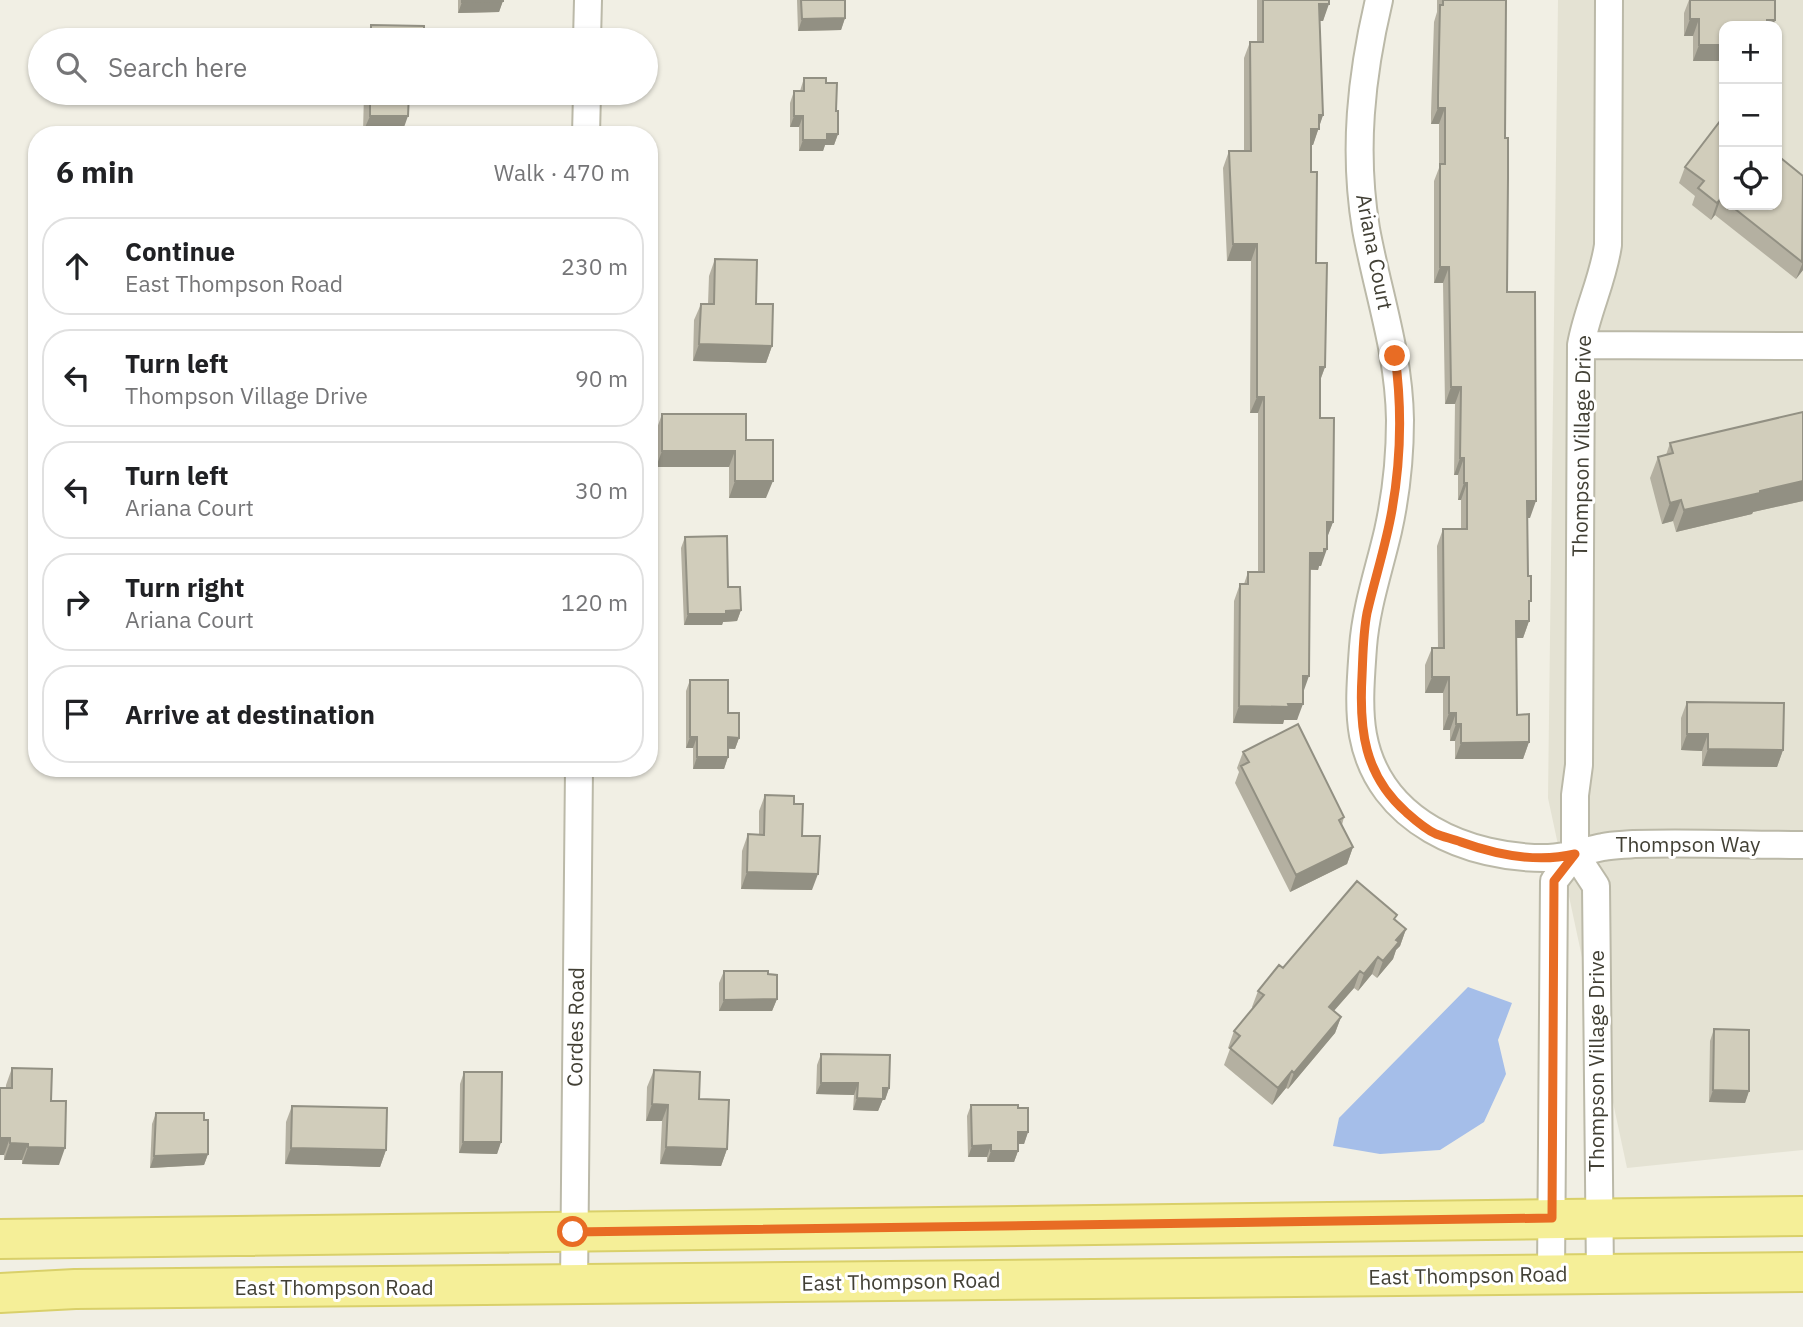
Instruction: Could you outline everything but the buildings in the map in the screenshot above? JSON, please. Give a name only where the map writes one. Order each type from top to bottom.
[{"type":"main road","points":[[0,1239],[1803,1216]]},
{"type":"main road","name":"East Thompson Road","points":[[0,1293],[89,1289],[1803,1272]]},
{"type":"street","points":[[587,28],[588,0]]},
{"type":"street","name":"Ariana Court","points":[[1379,0],[1364,69],[1359,167],[1368,236],[1395,356],[1400,435],[1392,511],[1365,626],[1361,704],[1364,741],[1387,791],[1415,820],[1435,834],[1469,846],[1525,858],[1554,859],[1575,854]]},
{"type":"street","name":"Thompson Village Drive","points":[[1600,1275],[1596,886],[1575,854],[1575,795],[1579,765],[1581,345],[1584,325],[1605,265],[1608,245],[1609,0]]},
{"type":"street","points":[[586,126],[587,105]]},
{"type":"street","points":[[1581,345],[1803,346]]},
{"type":"street","name":"Cordes Road","points":[[574,1286],[579,777]]},
{"type":"street","name":"Thompson Way","points":[[1575,854],[1605,846],[1637,844],[1803,845]]},
{"type":"street","name":"Thompson Village Drive","points":[[1551,1275],[1554,881],[1575,854]]},
{"type":"shaded area","points":[[1558,0],[1803,0],[1803,1150],[1627,1168],[1548,798]]},
{"type":"water","points":[[1468,987],[1512,1003],[1498,1040],[1506,1074],[1484,1122],[1440,1150],[1380,1154],[1333,1146],[1339,1118]]},
{"type":"route","points":[[573,1232],[1552,1218],[1554,881],[1575,854],[1554,859],[1525,858],[1469,846],[1435,834],[1415,820],[1387,791],[1369,757],[1362,733],[1365,626],[1392,511],[1399,454],[1400,415],[1395,356]]}]
